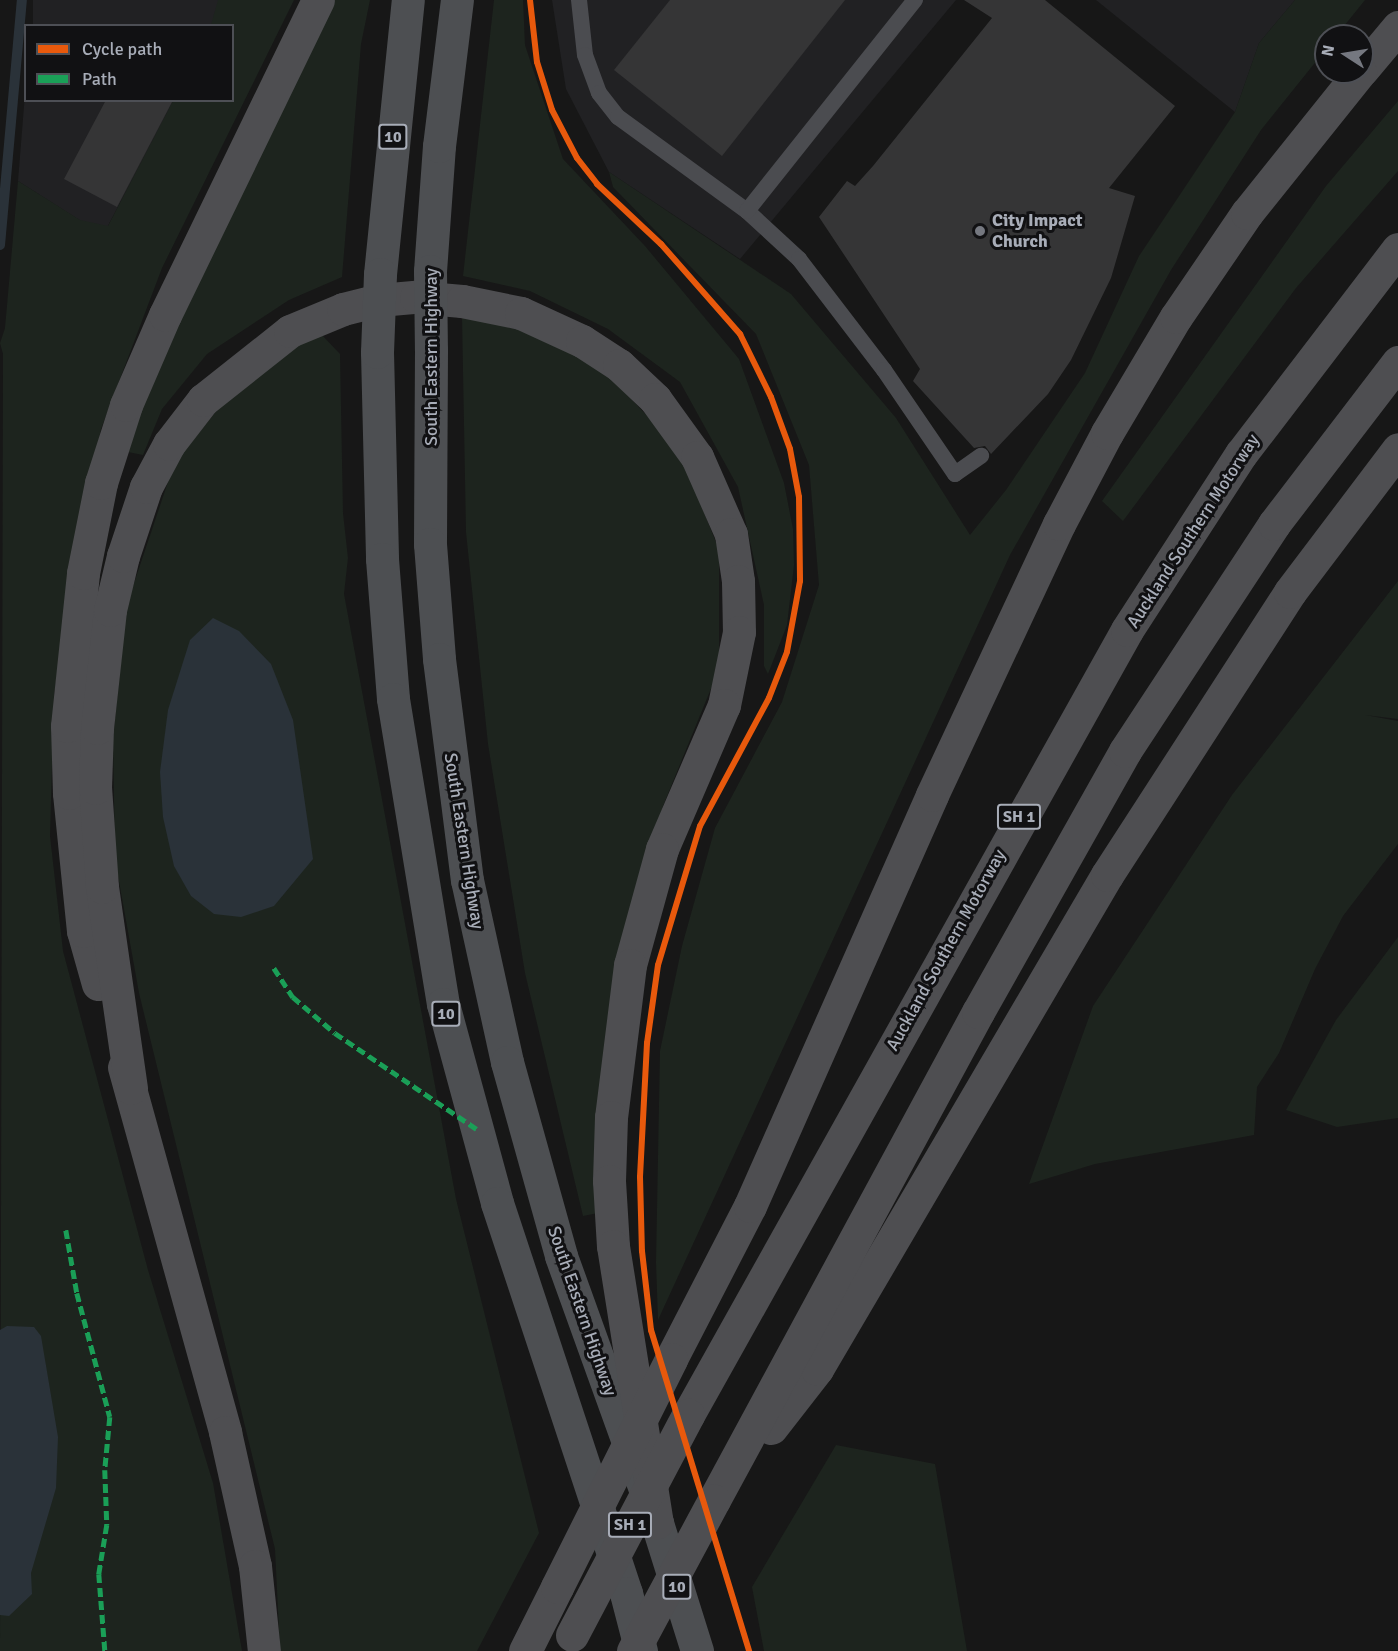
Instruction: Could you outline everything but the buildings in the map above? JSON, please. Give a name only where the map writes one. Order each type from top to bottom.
[{"type":"highway","points":[[264,1651],[255,1566],[225,1432],[131,1088],[83,931],[74,854],[67,726],[83,573],[101,483],[126,405],[165,315],[318,0]]},
{"type":"highway","points":[[1374,56],[1398,27]]},
{"type":"highway","points":[[525,1651],[670,1359],[750,1206],[932,795],[1059,524],[1107,433],[1176,317],[1247,213],[1351,84]]},
{"type":"highway","name":"Auckland Southern Motorway","points":[[567,1643],[688,1415],[1127,630],[1241,454],[1398,249]]},
{"type":"highway","points":[[131,1088],[102,887],[96,788],[97,728],[111,610],[123,556],[146,488],[169,444],[203,400],[290,332],[343,309],[379,300],[416,297],[462,301],[521,313],[582,341],[619,366],[655,399],[698,457],[731,534],[738,581],[739,632],[729,686],[710,744],[662,849],[630,965],[611,1117],[609,1181],[613,1246],[657,1523]]},
{"type":"highway","points":[[633,1651],[978,1012],[1125,751],[1274,524],[1398,362]]},
{"type":"highway","points":[[714,1500],[817,1369],[1107,875],[1290,592],[1398,450]]},
{"type":"main road","name":"10","points":[[408,0],[380,274],[377,352],[382,559],[393,699],[443,1004],[497,1203],[626,1593],[641,1651]]},
{"type":"main road","name":"South Eastern Highway","points":[[457,0],[439,146],[430,271],[431,556],[439,659],[467,880],[507,1062],[561,1256],[657,1523],[697,1651]]},
{"type":"lane","points":[[579,0],[585,56],[599,93],[618,117],[747,212],[799,259],[884,370],[955,474],[981,456]]},
{"type":"lane","points":[[747,212],[915,0]]},
{"type":"shaded area","points":[[33,0],[218,0],[218,24],[33,24]]},
{"type":"shaded area","points":[[218,0],[294,0],[162,268],[101,429],[73,566],[54,695],[50,836],[63,951],[148,1270],[213,1483],[242,1651],[0,1651],[3,354],[0,343],[5,328],[18,181],[80,220],[108,226],[172,102],[234,102],[234,24],[211,24]]},
{"type":"shaded area","points":[[330,0],[370,0],[361,44],[342,277],[289,300],[207,354],[162,409],[143,455],[128,452],[133,420]]},
{"type":"shaded area","points":[[494,0],[523,0],[525,45],[563,159],[645,246],[739,359],[784,483],[793,529],[794,565],[787,625],[768,674],[764,666],[764,605],[738,487],[680,382],[608,329],[530,291],[463,276]]},
{"type":"shaded area","points":[[552,0],[956,0],[740,259],[609,172],[566,89]]},
{"type":"shaded area","points":[[1096,0],[1295,0],[1259,43],[1235,112]]},
{"type":"shaded area","points":[[1295,0],[1365,0],[1346,24],[1314,24],[1314,64],[1261,130],[1171,270],[1010,555],[658,1320],[656,1262],[660,1051],[682,946],[715,828],[782,702],[819,585],[809,465],[756,334],[613,187],[609,172],[791,294],[896,418],[970,535],[1006,490],[1085,373],[1139,256],[1235,112],[1259,43]]},
{"type":"shaded area","points":[[1398,101],[1398,171],[1296,288],[1123,521],[1102,501],[1326,186]]},
{"type":"shaded area","points":[[24,102],[173,102],[103,235],[18,181]]},
{"type":"shaded area","points":[[462,317],[540,334],[610,377],[679,449],[719,550],[719,669],[663,806],[598,1213],[583,1216],[525,973],[488,744],[466,532]]},
{"type":"shaded area","points":[[321,334],[340,354],[343,513],[348,558],[344,594],[456,1199],[539,1533],[477,1651],[280,1651],[275,1549],[139,993],[115,859],[113,738],[127,604],[174,464],[234,389],[280,355]]},
{"type":"shaded area","points":[[1398,581],[1398,719],[1365,715],[1398,721],[1398,844],[1343,916],[1315,969],[1279,1053],[1257,1087],[1254,1135],[1095,1164],[1029,1184],[1093,1006],[1232,795]]},
{"type":"shaded area","points":[[213,618],[239,631],[271,664],[293,720],[313,859],[274,906],[241,917],[214,914],[191,896],[174,866],[163,817],[160,772],[168,710],[190,640]]},
{"type":"shaded area","points":[[1398,937],[1398,1118],[1337,1127],[1286,1110],[1336,1020]]},
{"type":"shaded area","points":[[7,1326],[34,1327],[41,1336],[58,1437],[56,1488],[31,1573],[32,1594],[9,1616],[0,1615],[0,1330]]},
{"type":"shaded area","points":[[836,1445],[935,1464],[967,1651],[764,1651],[752,1587]]},
{"type":"waterway","points":[[0,245],[22,0]]},
{"type":"marked path","points":[[274,968],[293,997],[335,1033],[477,1129]]},
{"type":"marked path","points":[[66,1230],[77,1293],[110,1417],[105,1470],[107,1525],[99,1574],[105,1651]]},
{"type":"cycle path","points":[[530,0],[537,62],[552,110],[577,158],[597,184],[661,244],[740,334],[771,397],[790,449],[799,497],[800,581],[787,652],[769,698],[700,826],[658,965],[647,1043],[640,1177],[642,1251],[651,1330],[749,1651]]},
{"type":"place","name":"City Impact Church","points":[[980,231]]}]
